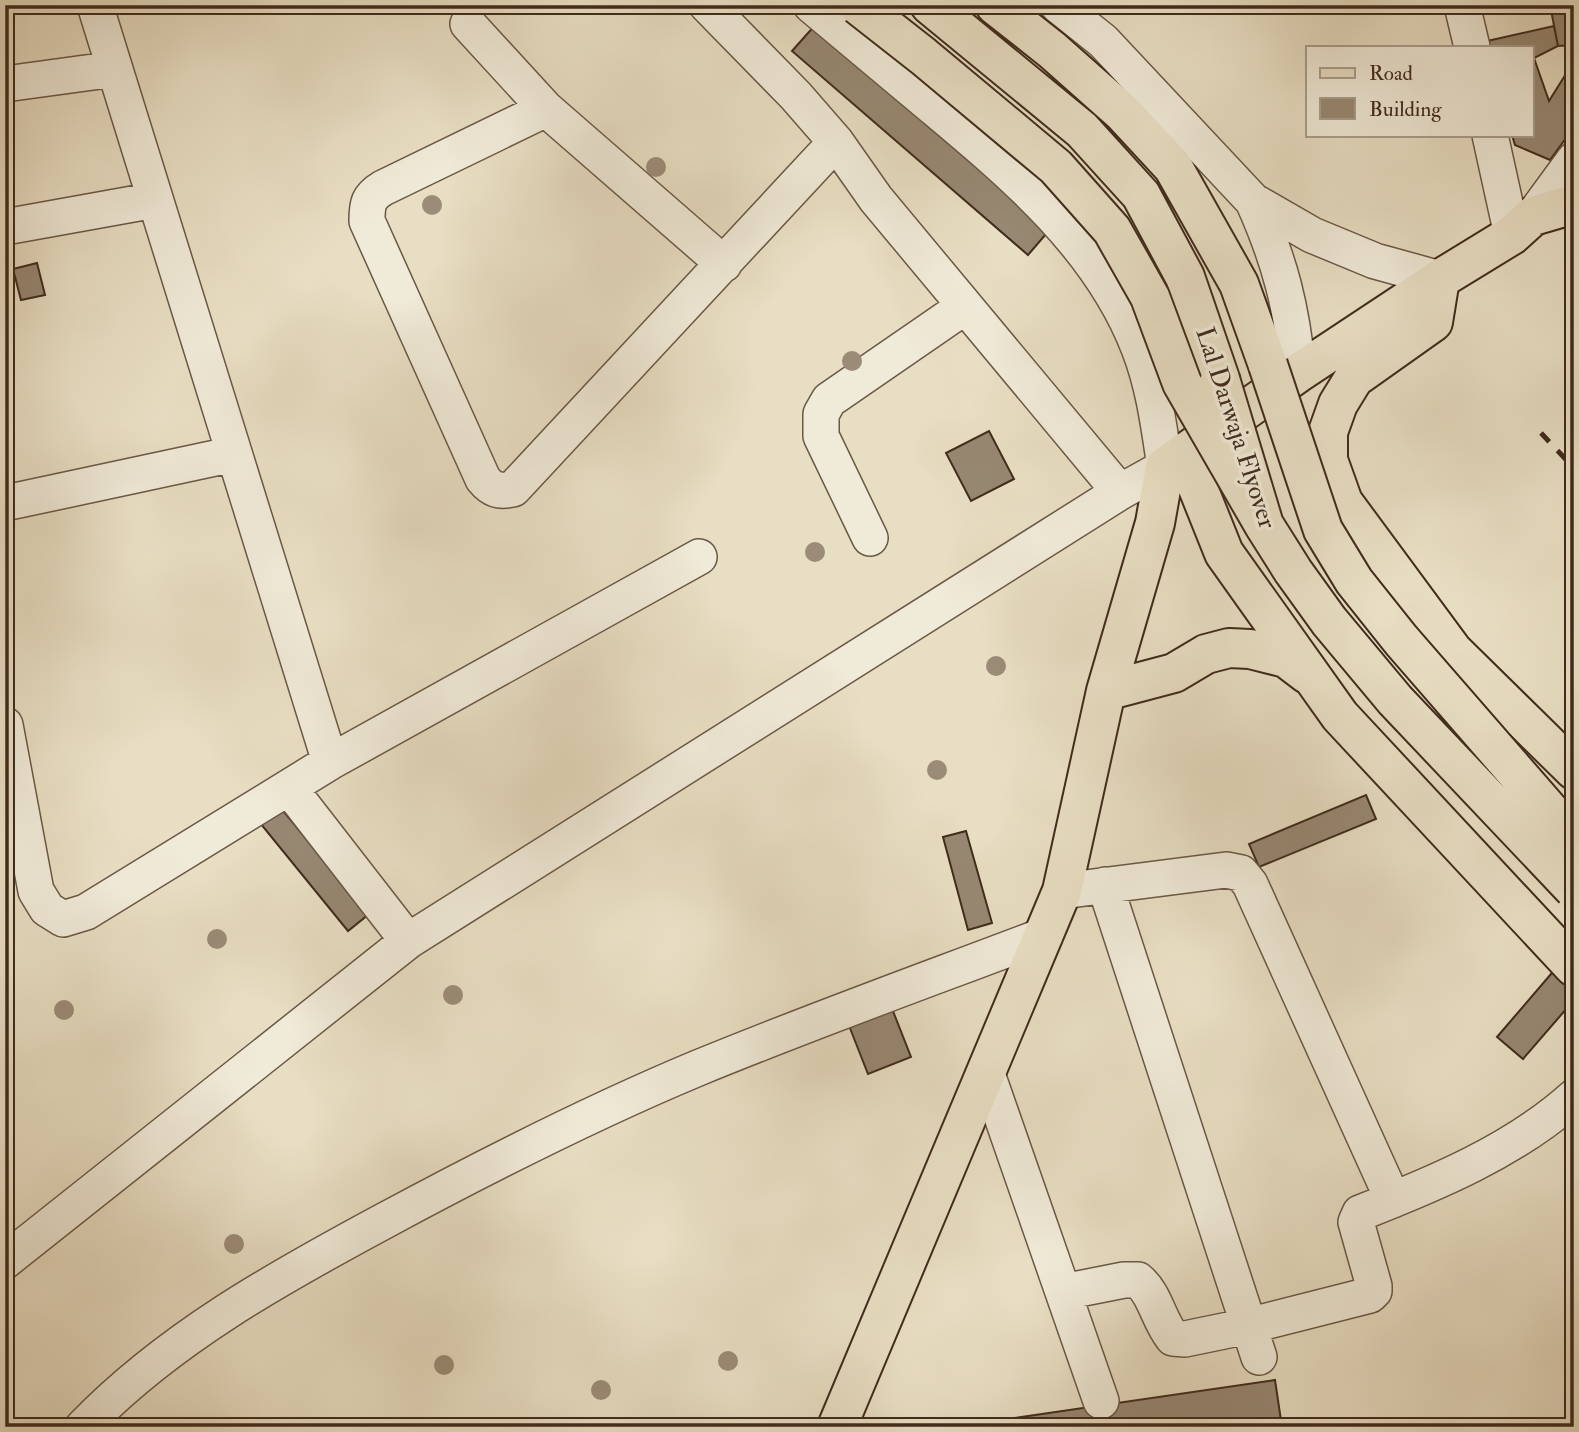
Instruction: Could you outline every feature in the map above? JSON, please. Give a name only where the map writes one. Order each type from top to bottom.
[{"type":"main road","points":[[858,5],[1056,167],[1112,230],[1150,297],[1182,383],[1264,525]]},
{"type":"main road","name":"Lal Darwaja Flyover","points":[[930,5],[1082,130],[1141,195],[1185,277],[1220,379],[1264,525],[1329,621],[1387,691],[1574,889]]},
{"type":"main road","name":"Lal Darwaja Flyover","points":[[995,5],[1052,50],[1123,113],[1173,167],[1239,284],[1323,530],[1354,581],[1401,640],[1574,839]]},
{"type":"main road","points":[[837,1427],[1062,891],[1107,691],[1174,460],[1298,373],[1440,279],[1523,226],[1573,204]]},
{"type":"main road","points":[[1440,279],[1433,323],[1354,378],[1338,404],[1328,432],[1328,460],[1343,502],[1453,651],[1574,770]]},
{"type":"main road","points":[[1174,460],[1224,553],[1340,716],[1574,967]]},
{"type":"main road","points":[[1107,691],[1174,673],[1206,654],[1229,648],[1250,649],[1286,658],[1312,677]]},
{"type":"street","points":[[95,5],[330,762]]},
{"type":"street","points":[[707,5],[796,96],[964,307],[1120,492]]},
{"type":"street","points":[[5,1261],[408,941],[1174,460],[1139,347],[1114,298],[1069,232],[992,156],[811,5]]},
{"type":"street","points":[[1058,5],[1103,41],[1253,201],[1312,236],[1375,261],[1440,279]]},
{"type":"street","points":[[1462,5],[1472,46]]},
{"type":"street","points":[[468,24],[546,109],[724,264]]},
{"type":"street","points":[[5,84],[115,69]]},
{"type":"street","points":[[546,109],[383,188],[373,194],[367,203],[367,221],[483,479],[491,489],[502,491],[513,489],[835,142]]},
{"type":"street","points":[[1490,136],[1523,226]]},
{"type":"street","points":[[1523,226],[1574,160]]},
{"type":"street","points":[[5,227],[155,200]]},
{"type":"street","points":[[1253,201],[1271,242],[1285,285],[1294,328],[1298,373]]},
{"type":"street","points":[[870,538],[821,436],[821,414],[829,400],[964,307]]},
{"type":"street","points":[[5,503],[234,454]]},
{"type":"street","points":[[5,725],[36,891],[47,909],[63,919],[86,912],[330,762],[699,558]]},
{"type":"street","points":[[290,789],[408,941]]},
{"type":"street","points":[[1062,891],[1226,870],[1241,873],[1250,884],[1393,1200]]},
{"type":"street","points":[[1105,885],[1253,1342]]},
{"type":"street","points":[[83,1427],[106,1402],[211,1320],[293,1270],[494,1162],[697,1068],[1045,934]]},
{"type":"street","points":[[986,1071],[1101,1401]]},
{"type":"street","points":[[1063,1292],[1124,1280],[1138,1280],[1149,1289],[1165,1329],[1174,1338],[1253,1342],[1370,1295],[1374,1291],[1356,1222],[1357,1216],[1501,1149],[1574,1097]]},
{"type":"building","points":[[1550,5],[1574,5],[1574,45],[1558,46]]},
{"type":"building","points":[[817,23],[1052,227],[1028,255],[792,51]]},
{"type":"building","points":[[1554,26],[1558,46],[1534,58],[1534,46],[1488,46],[1487,41]]},
{"type":"building","points":[[1534,58],[1549,101],[1574,61],[1574,127],[1550,160],[1515,145],[1512,136],[1534,136]]},
{"type":"building","points":[[37,263],[45,295],[21,300],[13,269]]},
{"type":"building","points":[[989,431],[1014,479],[971,501],[946,453]]},
{"type":"building","points":[[1366,795],[1376,819],[1259,867],[1249,844]]},
{"type":"building","points":[[280,807],[369,914],[348,931],[260,823]]},
{"type":"building","points":[[966,831],[992,923],[968,930],[943,837]]},
{"type":"building","points":[[1557,967],[1574,982],[1574,1000],[1523,1059],[1497,1037]]},
{"type":"building","points":[[891,1006],[911,1057],[868,1074],[848,1023]]},
{"type":"building","points":[[1275,1380],[1282,1427],[952,1427]]},
{"type":"railway","points":[[1541,433],[1574,468]]}]
